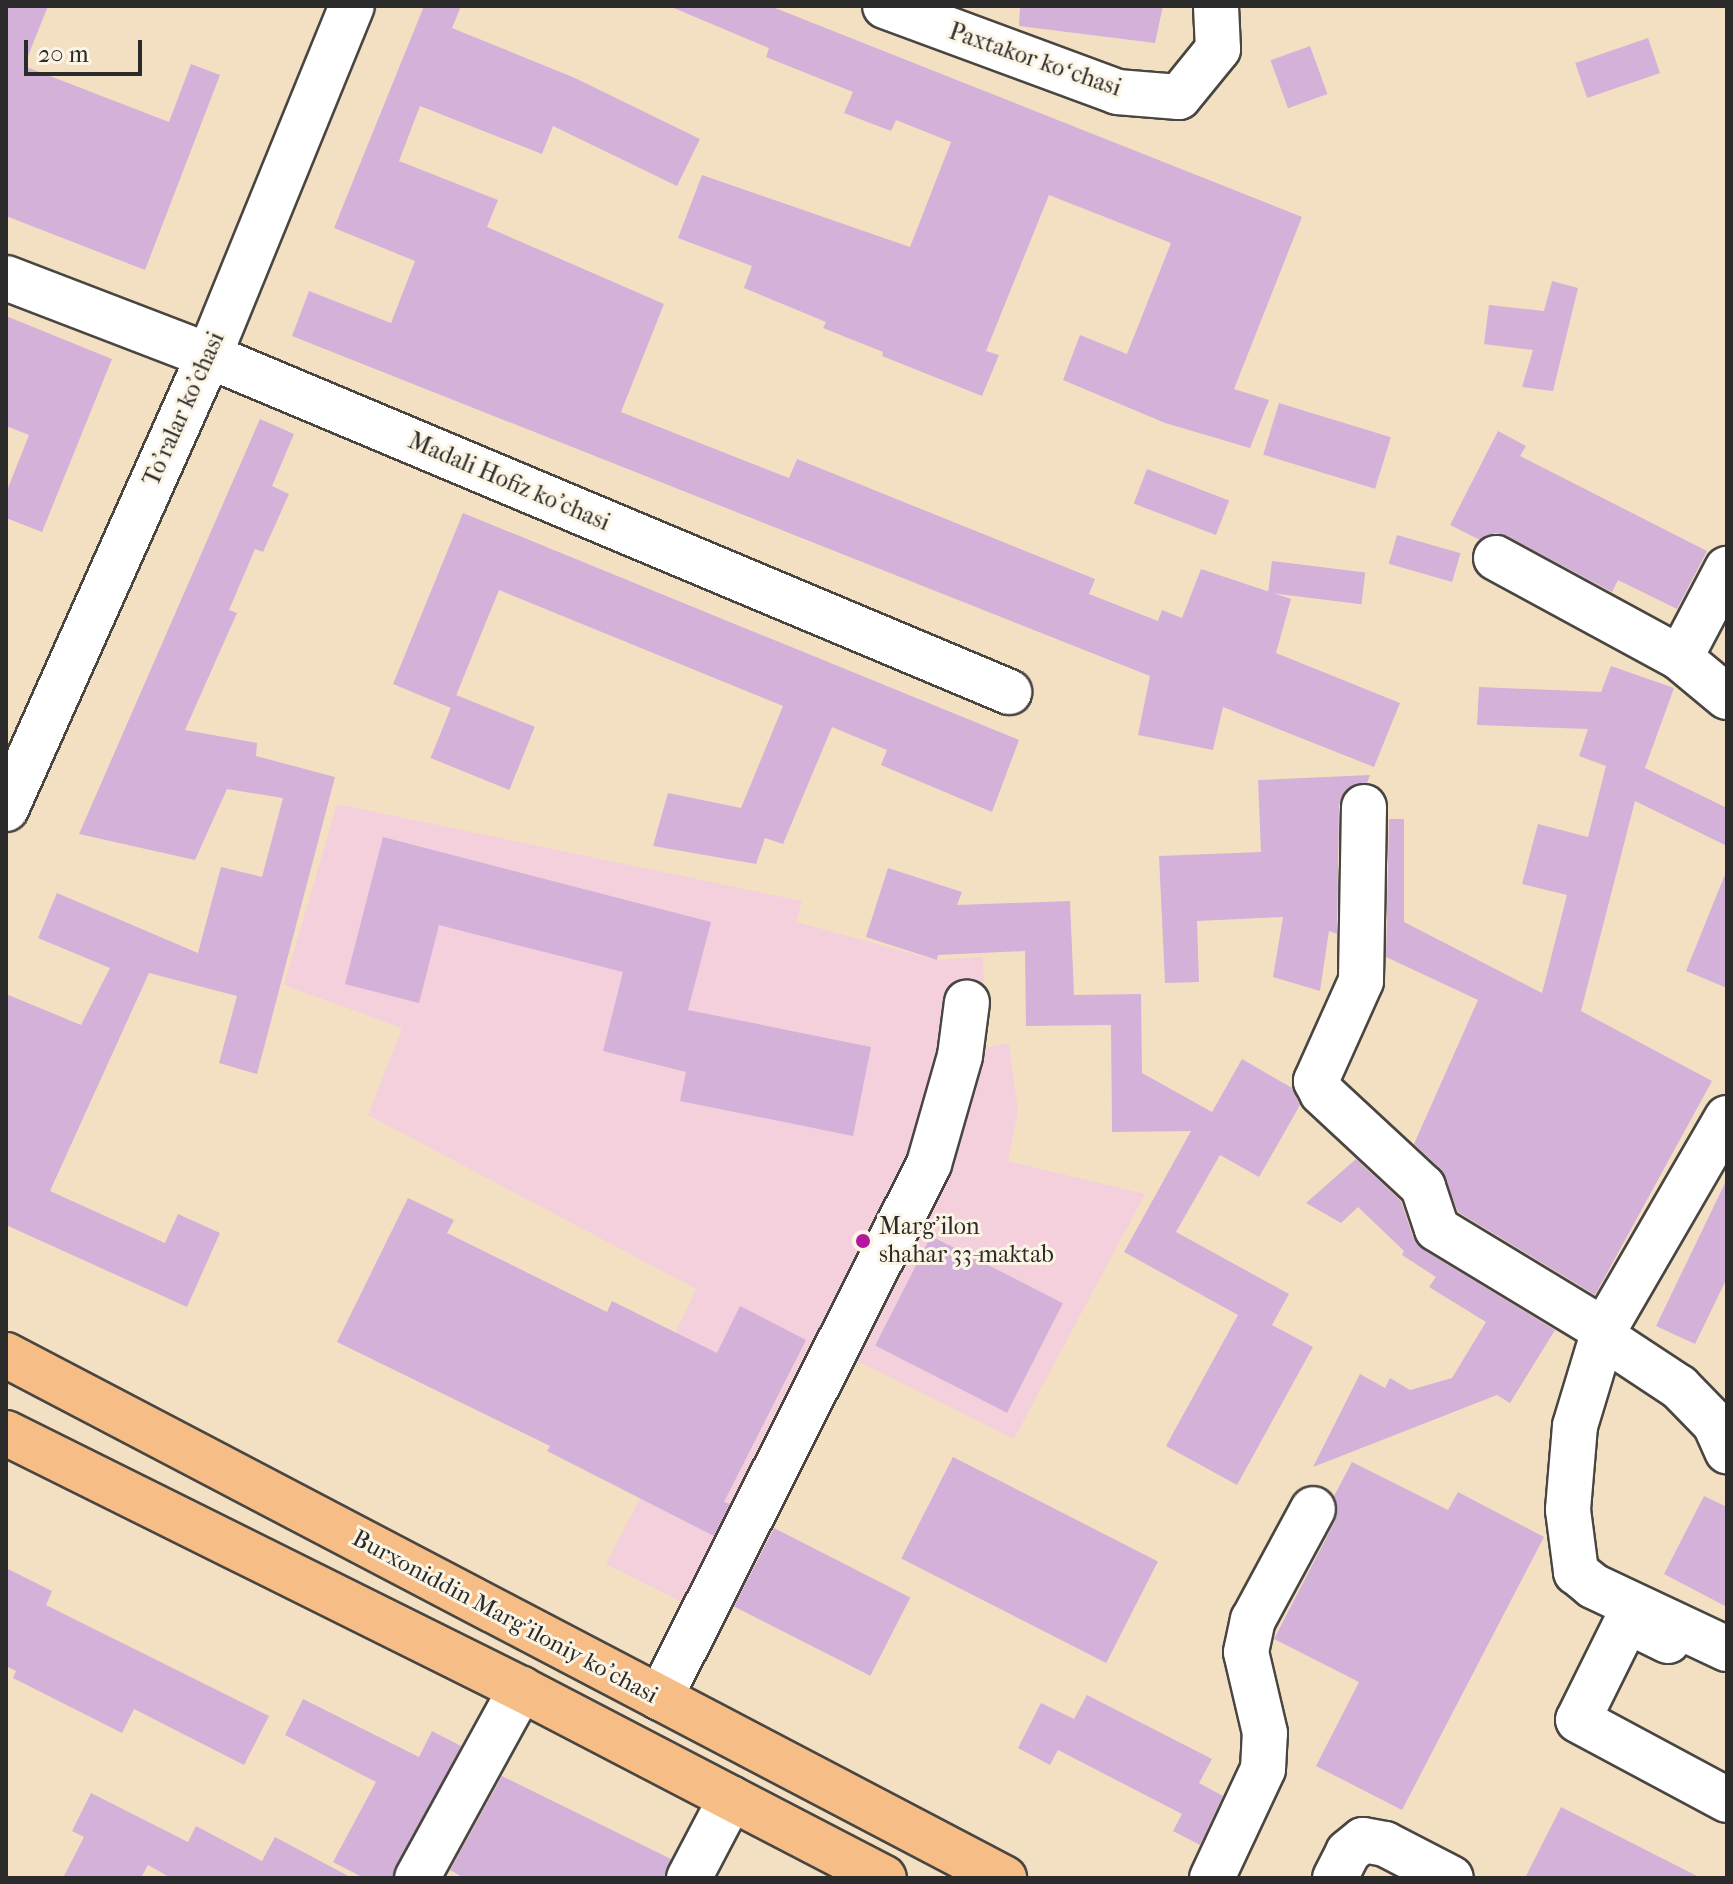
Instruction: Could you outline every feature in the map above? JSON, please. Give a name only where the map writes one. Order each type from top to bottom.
[{"type":"main road","name":"Burxoniddin Marg’iloniy ko’chasi","points":[[6,1355],[1004,1878]]},
{"type":"main road","points":[[6,1433],[521,1689],[884,1878]]},
{"type":"street","name":"To'ralar ko'chasi","points":[[12,781],[209,356],[352,6]]},
{"type":"street","name":"Paxtakor koʻchasi","points":[[885,6],[1117,92],[1179,97],[1218,49],[1216,6]]},
{"type":"street","name":"Madali Hofiz ko'chasi","points":[[6,278],[209,356],[1009,692]]},
{"type":"street","points":[[1496,558],[1680,658],[1727,697]]},
{"type":"street","points":[[1680,658],[1727,569]]},
{"type":"street","points":[[1364,807],[1361,981],[1316,1081],[1322,1093],[1423,1187],[1437,1229],[1602,1333],[1679,1387],[1715,1424],[1727,1451]]},
{"type":"street","points":[[660,1698],[929,1164],[960,1056],[967,1002]]},
{"type":"street","points":[[1727,1118],[1602,1333],[1575,1426],[1568,1510],[1576,1572],[1593,1586],[1727,1649]]},
{"type":"street","points":[[1212,1878],[1263,1769],[1265,1733],[1246,1652],[1253,1620],[1313,1509]]},
{"type":"street","points":[[1727,1670],[1627,1621],[1578,1720],[1727,1800]]},
{"type":"street","points":[[417,1878],[521,1689]]},
{"type":"street","points":[[689,1878],[731,1798]]},
{"type":"street","points":[[1335,1878],[1348,1852],[1363,1840],[1385,1844],[1451,1878]]},
{"type":"shaded area","name":"Marg'ilon shahar 33-maktab","points":[[337,804],[802,901],[796,922],[936,960],[983,957],[986,1048],[1009,1043],[1018,1111],[1008,1161],[1145,1194],[1014,1439],[831,1348],[692,1607],[606,1564],[706,1371],[667,1351],[696,1289],[368,1115],[402,1028],[284,985]]},
{"type":"building","points":[[6,6],[48,6],[24,66],[169,122],[191,64],[220,75],[145,270],[6,216]]},
{"type":"building","points":[[424,6],[461,6],[452,28],[575,78],[700,139],[677,186],[553,126],[542,154],[420,106],[399,161],[498,200],[487,227],[664,304],[621,412],[789,478],[797,459],[1095,579],[1089,594],[1158,621],[1162,610],[1182,618],[1201,569],[1291,599],[1276,653],[1400,703],[1374,767],[1223,707],[1213,750],[1138,735],[1150,676],[292,336],[309,291],[391,323],[415,261],[334,228]]},
{"type":"building","points":[[669,6],[770,6],[1302,217],[1234,389],[1269,400],[1250,448],[1165,423],[1063,380],[1080,335],[1127,354],[1171,243],[1049,195],[986,351],[999,355],[982,396],[882,356],[883,352],[823,328],[826,322],[744,288],[752,266],[678,238],[702,175],[910,247],[951,142],[896,120],[891,131],[844,113],[853,92],[766,57],[769,48]]},
{"type":"building","points":[[1020,6],[1163,6],[1155,43],[1019,26]]},
{"type":"building","points":[[1648,38],[1660,73],[1587,98],[1575,63]]},
{"type":"building","points":[[1310,46],[1327,94],[1288,108],[1271,60]]},
{"type":"building","points":[[1552,281],[1578,288],[1553,391],[1522,387],[1533,350],[1484,344],[1489,305],[1544,311]]},
{"type":"building","points":[[6,316],[112,359],[42,532],[6,518],[6,493],[29,435],[6,426]]},
{"type":"building","points":[[1279,403],[1391,437],[1375,489],[1263,455]]},
{"type":"building","points":[[260,419],[294,434],[272,486],[289,494],[263,552],[255,549],[229,610],[237,613],[185,730],[257,743],[256,756],[335,777],[257,1074],[219,1063],[237,996],[149,973],[50,1191],[165,1243],[178,1214],[220,1233],[187,1307],[6,1225],[6,994],[81,1025],[110,968],[38,938],[57,893],[198,953],[221,867],[262,877],[283,798],[227,789],[195,860],[79,834]]},
{"type":"building","points":[[1498,431],[1526,446],[1520,456],[1707,551],[1677,609],[1618,580],[1612,592],[1507,536],[1495,533],[1480,540],[1450,525]]},
{"type":"building","points":[[1147,469],[1229,501],[1216,535],[1134,504]]},
{"type":"building","points":[[463,513],[1019,740],[992,812],[881,765],[887,750],[832,727],[783,844],[765,838],[756,864],[653,846],[668,793],[741,808],[783,706],[499,590],[451,708],[393,684]]},
{"type":"building","points":[[1397,535],[1460,553],[1452,582],[1389,564]]},
{"type":"building","points":[[1272,561],[1365,572],[1361,604],[1268,593]]},
{"type":"building","points":[[1611,666],[1674,688],[1645,768],[1727,808],[1727,846],[1635,801],[1581,1011],[1712,1081],[1595,1295],[1458,1212],[1441,1169],[1414,1144],[1478,1000],[1386,957],[1389,819],[1404,819],[1404,922],[1542,993],[1567,895],[1522,884],[1538,824],[1588,837],[1606,766],[1579,756],[1588,729],[1477,725],[1479,687],[1601,692]]},
{"type":"building","points":[[456,695],[535,727],[509,790],[431,758]]},
{"type":"building","points":[[1370,775],[1367,783],[1343,794],[1339,806],[1337,934],[1329,931],[1320,991],[1273,977],[1283,917],[1197,921],[1199,982],[1165,983],[1159,856],[1261,852],[1258,780]]},
{"type":"building","points":[[383,837],[711,922],[688,1010],[871,1047],[853,1136],[680,1101],[686,1072],[603,1051],[623,972],[439,925],[419,1003],[345,984]]},
{"type":"building","points":[[888,868],[962,892],[957,905],[1070,901],[1074,995],[1141,994],[1142,1073],[1212,1112],[1242,1059],[1292,1088],[1300,1105],[1259,1177],[1220,1155],[1176,1232],[1289,1294],[1272,1325],[1313,1347],[1237,1485],[1166,1446],[1238,1315],[1124,1252],[1191,1131],[1112,1132],[1111,1025],[1026,1026],[1025,951],[938,955],[937,960],[866,937]]},
{"type":"building","points":[[1727,872],[1727,988],[1686,971]]},
{"type":"building","points":[[1356,1159],[1401,1201],[1413,1237],[1424,1250],[1555,1330],[1510,1403],[1497,1395],[1313,1467],[1360,1374],[1385,1388],[1390,1378],[1410,1390],[1452,1378],[1486,1322],[1429,1287],[1436,1277],[1402,1255],[1404,1251],[1358,1207],[1341,1223],[1306,1203]]},
{"type":"building","points":[[1727,1179],[1727,1278],[1695,1344],[1656,1326]]},
{"type":"building","points":[[408,1198],[454,1220],[447,1233],[607,1312],[612,1301],[717,1353],[740,1306],[806,1340],[724,1502],[730,1504],[714,1536],[547,1451],[550,1446],[337,1342]]},
{"type":"building","points":[[931,1236],[1063,1303],[1007,1413],[875,1346]]},
{"type":"building","points":[[953,1457],[1158,1561],[1106,1663],[901,1559]]},
{"type":"building","points":[[1352,1462],[1448,1510],[1458,1492],[1544,1537],[1402,1810],[1316,1766],[1359,1682],[1274,1639],[1335,1521],[1334,1496]]},
{"type":"building","points":[[1704,1496],[1727,1507],[1727,1607],[1664,1574]]},
{"type":"building","points":[[774,1528],[910,1597],[870,1676],[734,1606]]},
{"type":"building","points":[[6,1568],[52,1591],[46,1605],[269,1716],[244,1765],[134,1709],[122,1733],[13,1678],[16,1671],[6,1666]]},
{"type":"building","points":[[1087,1695],[1212,1759],[1199,1783],[1223,1796],[1200,1845],[1173,1831],[1182,1814],[1058,1750],[1050,1765],[1018,1748],[1041,1703],[1074,1719]]},
{"type":"building","points":[[303,1699],[419,1757],[432,1731],[461,1746],[392,1878],[364,1878],[333,1862],[376,1782],[285,1735]]},
{"type":"building","points":[[502,1776],[671,1859],[664,1878],[464,1878],[450,1870]]},
{"type":"building","points":[[91,1793],[188,1842],[196,1826],[262,1861],[275,1837],[352,1878],[171,1878],[148,1865],[141,1878],[63,1878],[84,1837],[72,1831]]},
{"type":"building","points":[[1561,1807],[1701,1878],[1525,1878]]},
{"type":"place","name":"Marg'ilon shahar 33-maktab","points":[[863,1241]]}]
